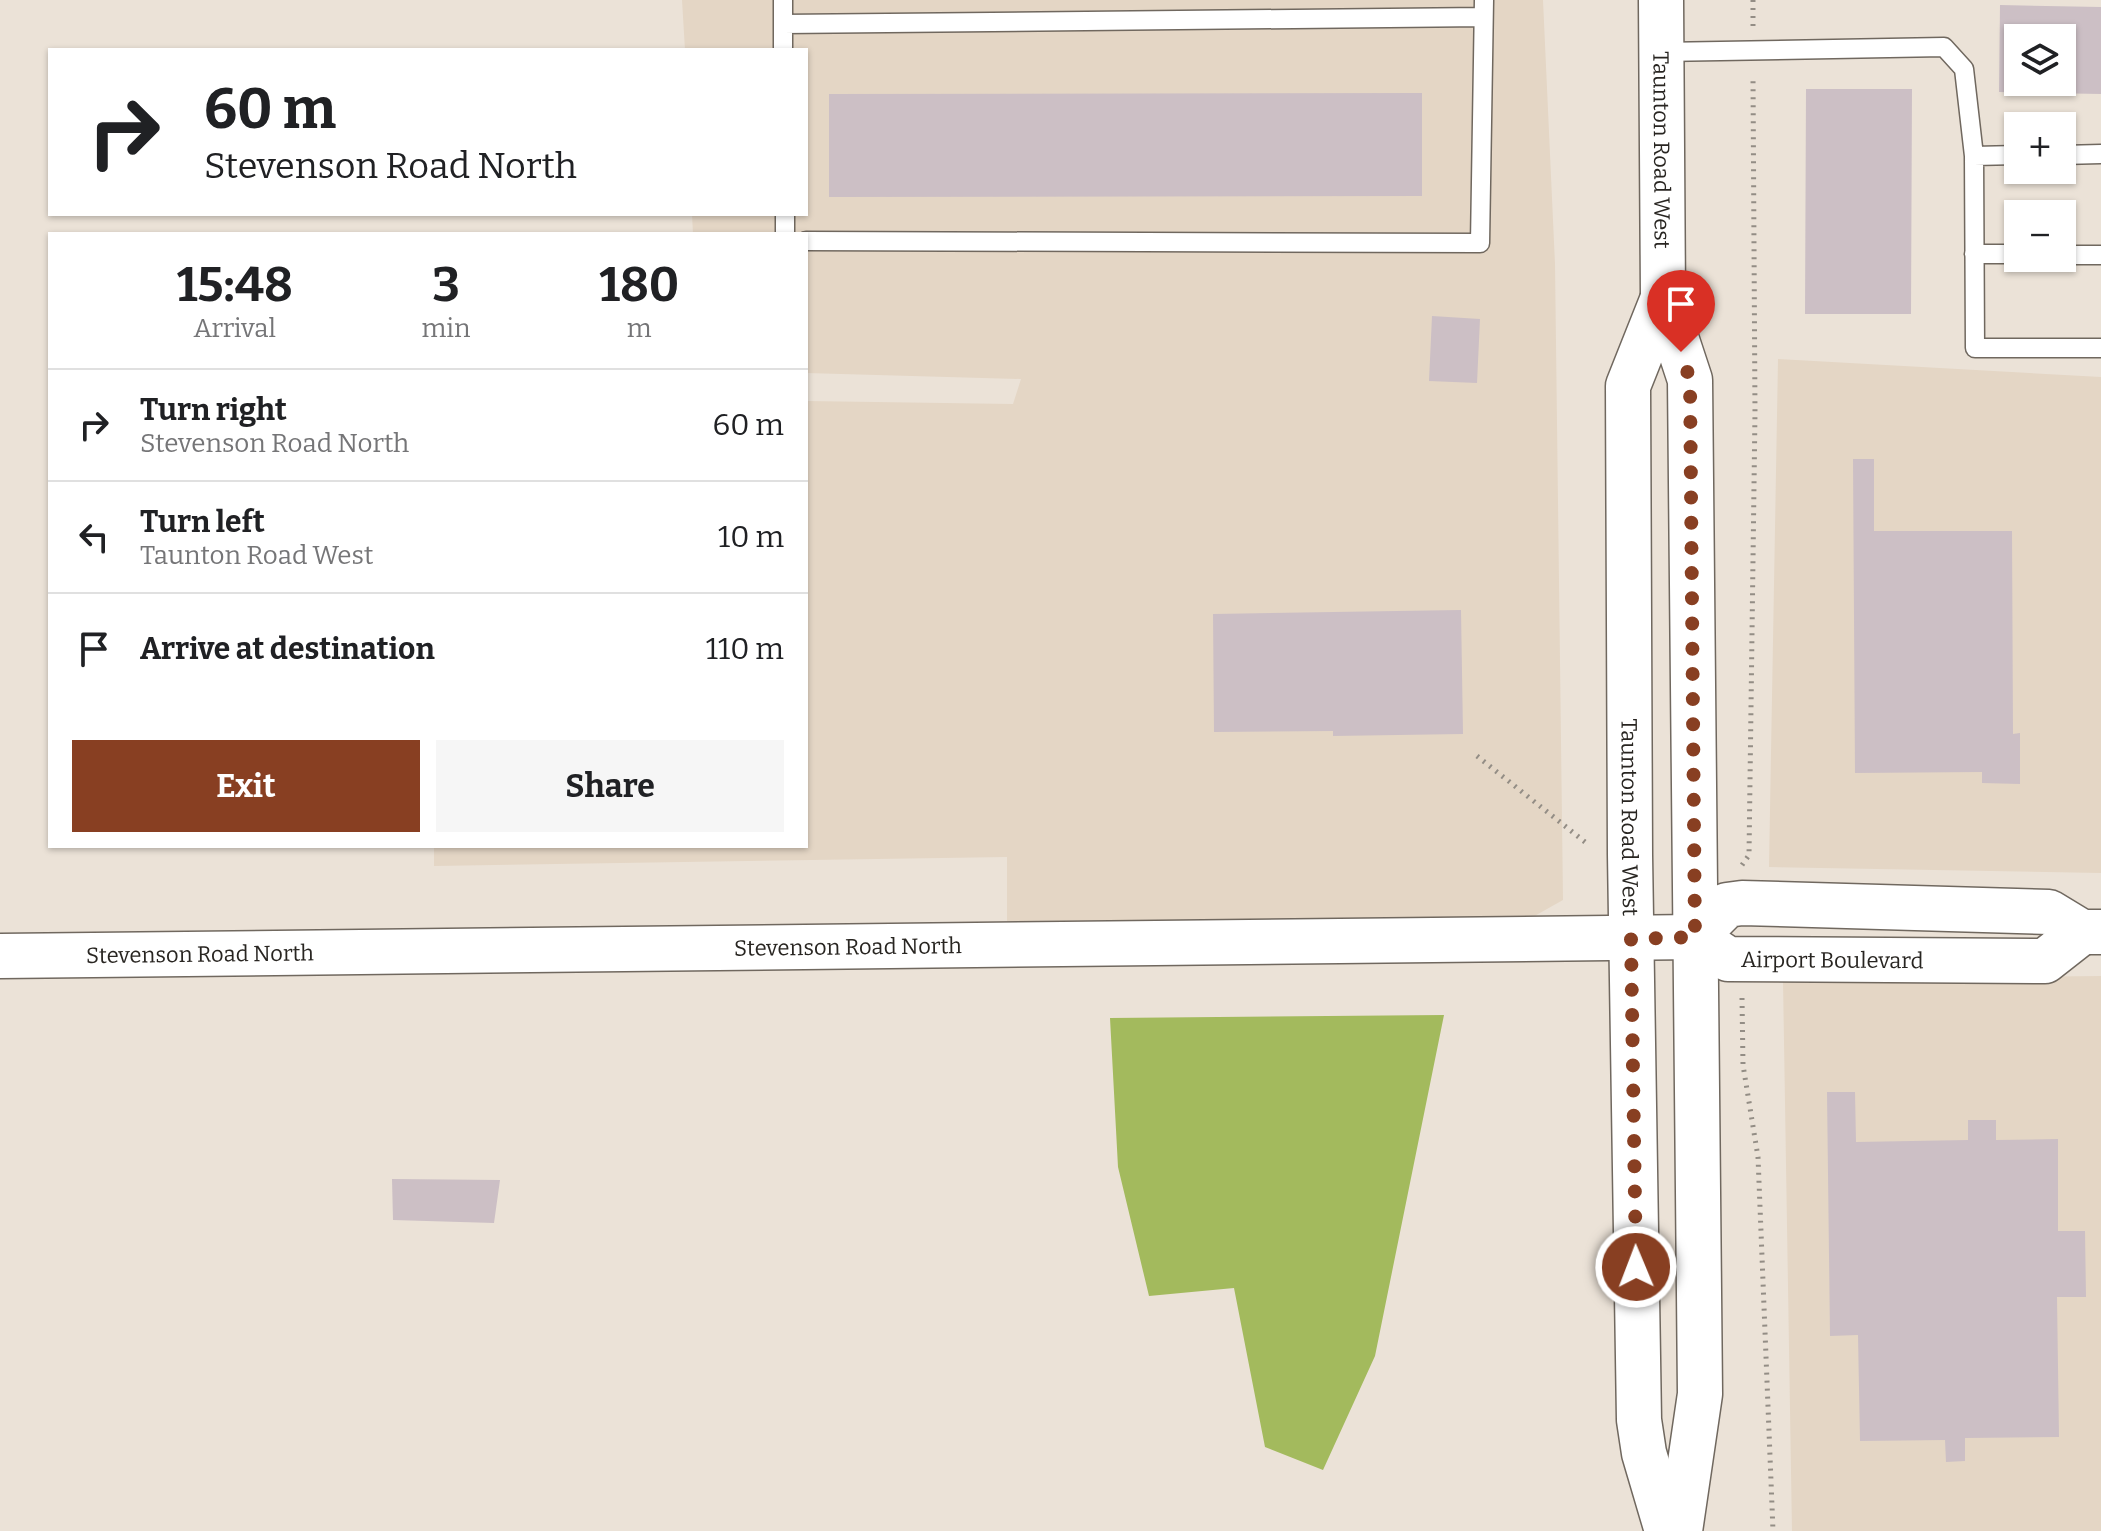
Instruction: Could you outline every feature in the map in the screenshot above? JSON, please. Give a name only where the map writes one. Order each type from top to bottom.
[{"type":"main road","name":"Taunton Road West","points":[[1661,0],[1663,298],[1690,380],[1700,1394],[1680,1531]]},
{"type":"main road","name":"Taunton Road West","points":[[1663,298],[1628,386],[1631,939],[1639,1420],[1644,1453],[1667,1531]]},
{"type":"main road","points":[[1695,937],[1727,905],[1742,903],[2049,912],[2092,932]]},
{"type":"main road","name":"Stevenson Road North","points":[[0,956],[1695,937]]},
{"type":"lane","points":[[783,0],[783,48]]},
{"type":"lane","points":[[783,24],[1484,9],[1480,243],[808,241]]},
{"type":"lane","points":[[1661,52],[1944,47],[1964,69],[1974,156],[1975,348],[2101,348]]},
{"type":"lane","points":[[2076,155],[2101,154]]},
{"type":"lane","points":[[1974,156],[2004,155]]},
{"type":"lane","points":[[1974,254],[2004,254]]},
{"type":"lane","points":[[2076,255],[2101,255]]},
{"type":"path","points":[[1742,864],[1749,855],[1754,475],[1753,0]]},
{"type":"path","points":[[1477,756],[1585,842]]},
{"type":"path","points":[[1742,988],[1743,1065],[1758,1157],[1773,1531]]},
{"type":"shaded area","points":[[682,0],[1543,0],[1555,264],[1563,900],[1531,918],[1007,921],[1007,857],[434,866],[434,848],[808,848],[808,401],[1013,404],[1021,379],[808,373],[808,232],[693,232],[692,216],[808,216],[808,48],[685,48]]},
{"type":"shaded area","points":[[1778,359],[2101,377],[2101,873],[1769,867]]},
{"type":"shaded area","points":[[2101,976],[2101,1531],[1792,1531],[1783,980]]},
{"type":"green space","points":[[1444,1015],[1375,1356],[1323,1470],[1265,1447],[1234,1288],[1149,1296],[1118,1167],[1110,1018]]},
{"type":"building","points":[[2000,5],[2101,7],[2101,94],[2076,94],[2076,24],[2004,24],[2004,92],[1999,92]]},
{"type":"building","points":[[1806,89],[1912,89],[1911,314],[1805,314]]},
{"type":"building","points":[[1422,93],[1422,196],[829,197],[829,94]]},
{"type":"building","points":[[1432,316],[1480,319],[1477,383],[1429,381]]},
{"type":"building","points":[[1853,459],[1874,459],[1874,531],[2012,531],[2013,734],[2020,733],[2020,784],[1982,783],[1982,772],[1855,773]]},
{"type":"building","points":[[1461,610],[1463,734],[1333,736],[1333,731],[1214,732],[1213,614]]},
{"type":"building","points":[[1827,1092],[1855,1092],[1856,1142],[1968,1140],[1968,1120],[1996,1120],[1996,1140],[2058,1139],[2058,1231],[2085,1231],[2086,1297],[2057,1297],[2059,1437],[1965,1438],[1965,1461],[1946,1462],[1945,1440],[1860,1441],[1858,1335],[1830,1336]]},
{"type":"building","points":[[392,1179],[500,1180],[494,1223],[393,1220]]},
{"type":"route","points":[[1636,1267],[1631,939],[1695,937],[1690,380],[1681,352]]}]
